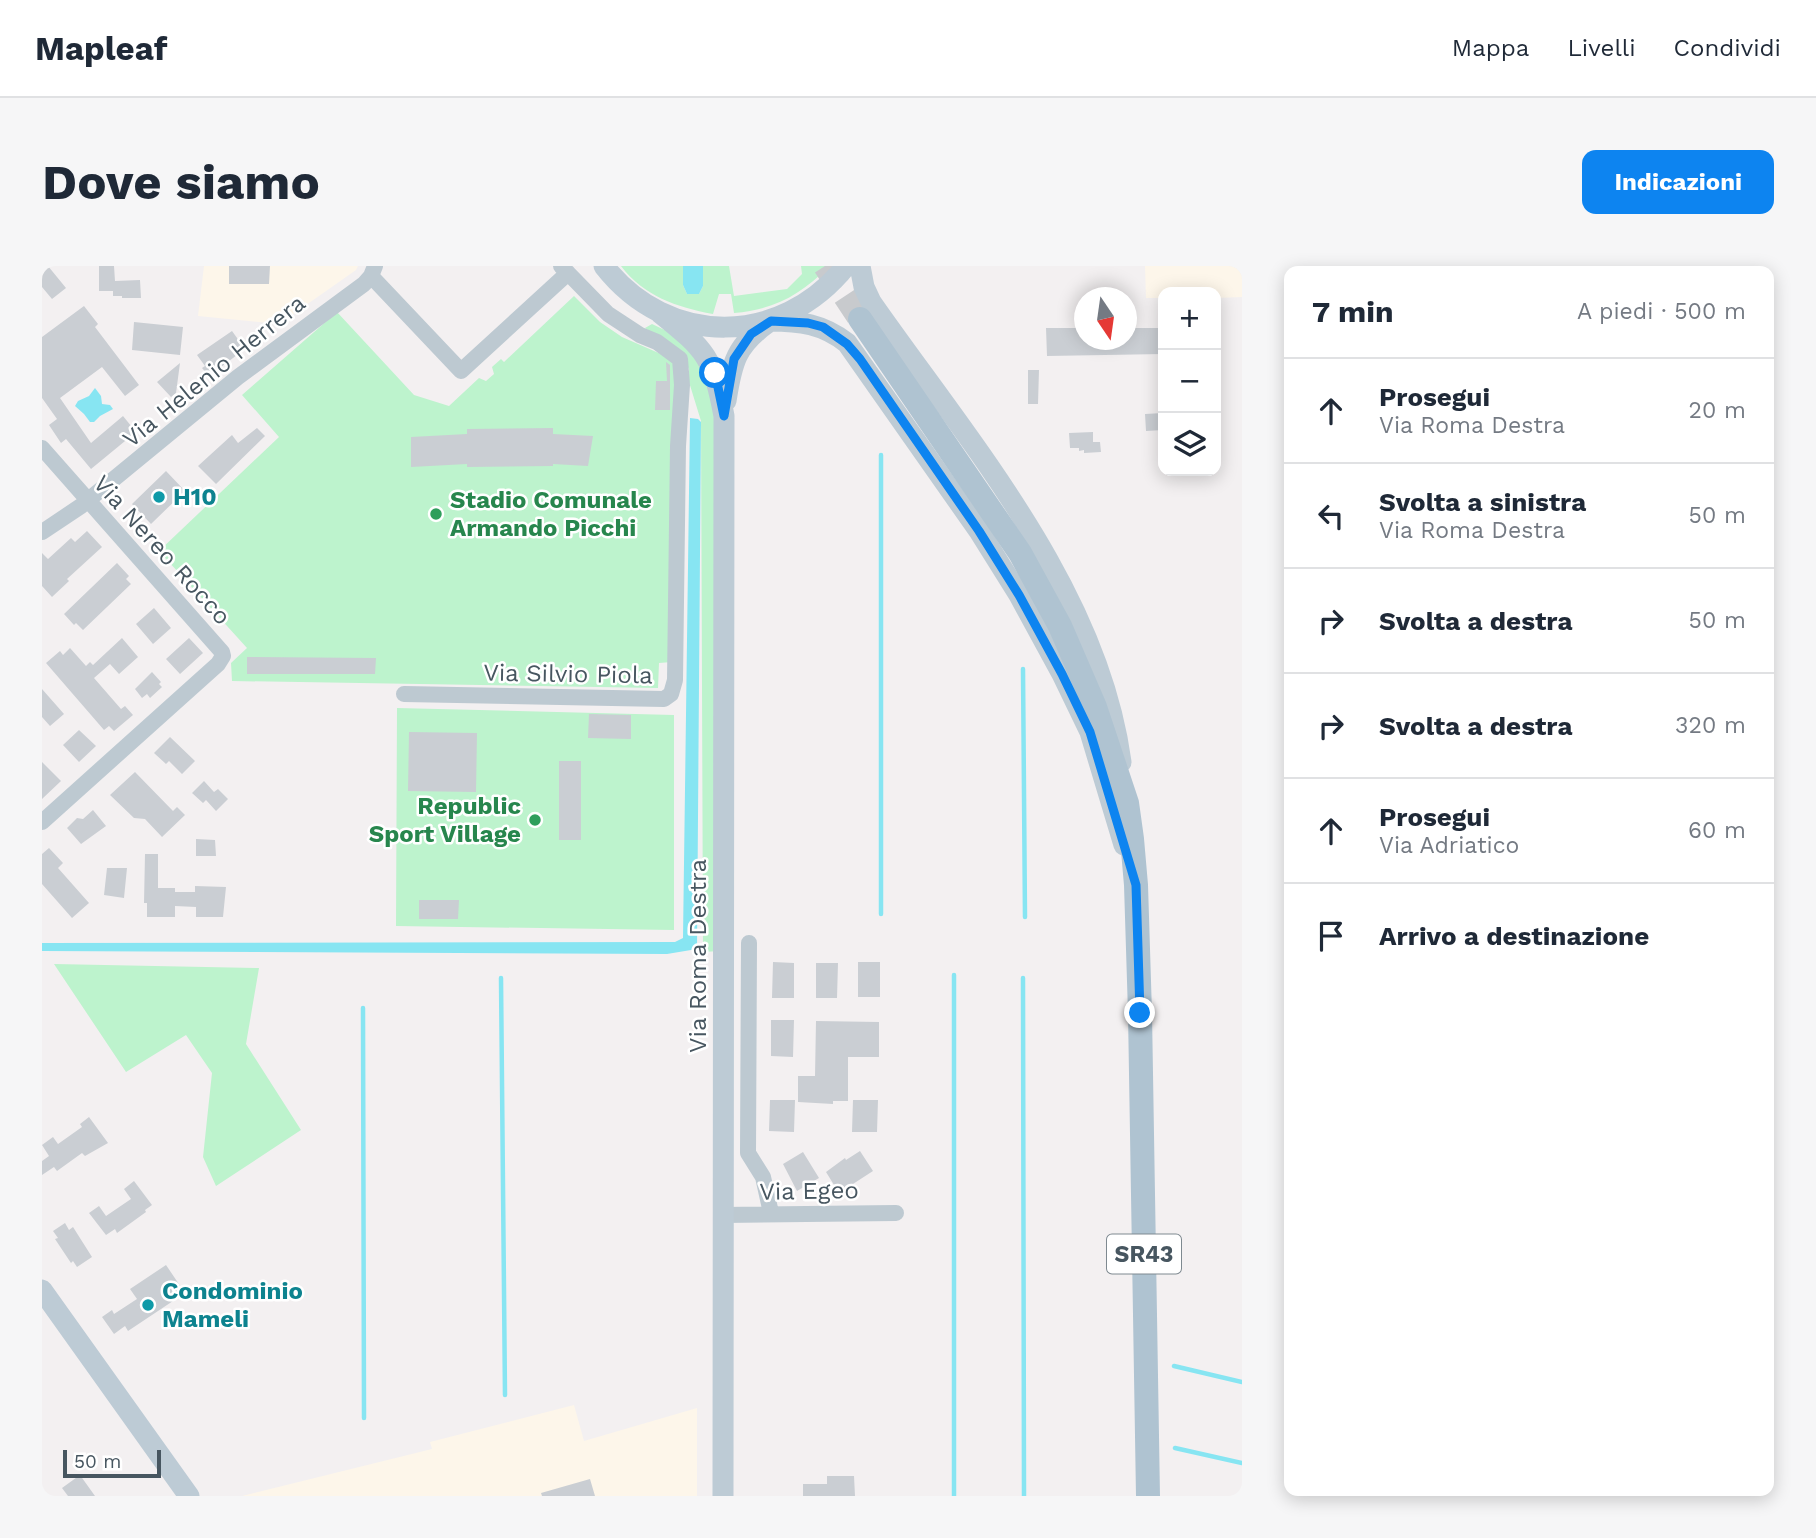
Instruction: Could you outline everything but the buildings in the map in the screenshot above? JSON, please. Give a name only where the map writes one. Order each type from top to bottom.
[{"type":"main road","name":"SR43","points":[[860,319],[1020,553],[1040,588],[1087,687],[1127,803],[1136,885],[1140,1013],[1148,1496]]},
{"type":"street","name":"Via Roma Destra","points":[[604,266],[621,287],[694,340],[715,373],[724,416]]},
{"type":"street","points":[[771,321],[812,300],[846,266]]},
{"type":"street","points":[[860,266],[870,302],[995,477],[1037,542],[1079,618],[1114,719],[1127,803]]},
{"type":"street","points":[[373,271],[461,371],[565,270]]},
{"type":"street","name":"Via Silvio Piola","points":[[404,694],[664,699],[671,694],[675,680],[678,446],[682,365],[677,355],[608,314],[565,270]]},
{"type":"street","name":"Via Helenio Herrera","points":[[42,532],[88,500],[373,271]]},
{"type":"street","points":[[632,330],[652,309],[699,325],[740,325],[771,321],[816,325],[838,335],[847,344],[979,531],[1019,595],[1062,674],[1090,732],[1136,885]]},
{"type":"street","name":"Via Roma Destra","points":[[723,1496],[724,416],[734,359],[751,334],[771,321]]},
{"type":"street","name":"Via Nereo Rocco","points":[[42,448],[223,656],[218,664],[42,822]]},
{"type":"street","points":[[750,943],[748,1153],[763,1177],[771,1213]]},
{"type":"street","name":"Via Egeo","points":[[723,1215],[896,1213]]},
{"type":"street","points":[[42,1290],[189,1496]]},
{"type":"shaded area","points":[[204,266],[358,266],[279,324],[198,316]]},
{"type":"shaded area","points":[[1145,266],[1242,266],[1242,297],[1221,298],[1221,287],[1158,287],[1158,298],[1146,298]]},
{"type":"shaded area","points":[[574,1405],[584,1441],[697,1408],[697,1496],[242,1496],[432,1449],[430,1442]]},
{"type":"green space","points":[[621,266],[683,266],[683,285],[687,294],[699,294],[703,286],[703,266],[729,266],[734,296],[787,289],[802,274],[801,266],[830,266],[797,293],[763,308],[734,313],[731,294],[719,294],[713,314],[674,304],[650,293]]},
{"type":"green space","name":"Stadio Comunale Armando Picchi","points":[[574,296],[600,322],[622,337],[677,361],[672,662],[659,663],[658,688],[232,681],[231,663],[247,648],[159,551],[279,437],[242,395],[337,312],[414,395],[449,406],[479,378],[486,381],[494,374],[492,367],[501,359],[504,362]]},
{"type":"green space","points":[[652,324],[669,332],[697,353],[716,407],[720,951],[703,952],[701,421],[689,382],[689,369],[681,355],[645,328]]},
{"type":"green space","name":"Republic Sport Village","points":[[397,708],[674,715],[674,930],[396,926]]},
{"type":"green space","points":[[54,964],[259,968],[246,1044],[301,1130],[216,1186],[203,1157],[212,1073],[186,1035],[126,1072]]},
{"type":"water","points":[[683,266],[703,266],[703,286],[699,294],[687,294],[683,285]]},
{"type":"water","points":[[95,388],[101,396],[102,404],[110,405],[113,409],[90,422],[75,406]]},
{"type":"water","points":[[690,418],[701,422],[697,949],[667,954],[42,951],[42,943],[675,942],[683,938]]},
{"type":"waterway","points":[[881,455],[881,914]]},
{"type":"waterway","points":[[1023,669],[1025,917]]},
{"type":"waterway","points":[[954,975],[954,1496]]},
{"type":"waterway","points":[[501,978],[505,1395]]},
{"type":"waterway","points":[[1023,978],[1024,1496]]},
{"type":"waterway","points":[[363,1008],[364,1418]]},
{"type":"waterway","points":[[1174,1366],[1242,1382]]},
{"type":"waterway","points":[[1175,1448],[1242,1463]]},
{"type":"tunnel","points":[[825,266],[860,319]]},
{"type":"place","name":"H10","points":[[159,497]]},
{"type":"place","name":"Stadio Comunale Armando Picchi","points":[[436,514]]},
{"type":"place","name":"Republic Sport Village","points":[[535,820]]},
{"type":"place","name":"Condominio Mameli","points":[[148,1305]]},
{"type":"route","points":[[715,373],[724,416],[734,359],[751,334],[771,321],[808,323],[838,335],[860,359],[979,531],[1019,595],[1090,732],[1136,885],[1140,1013]]}]
